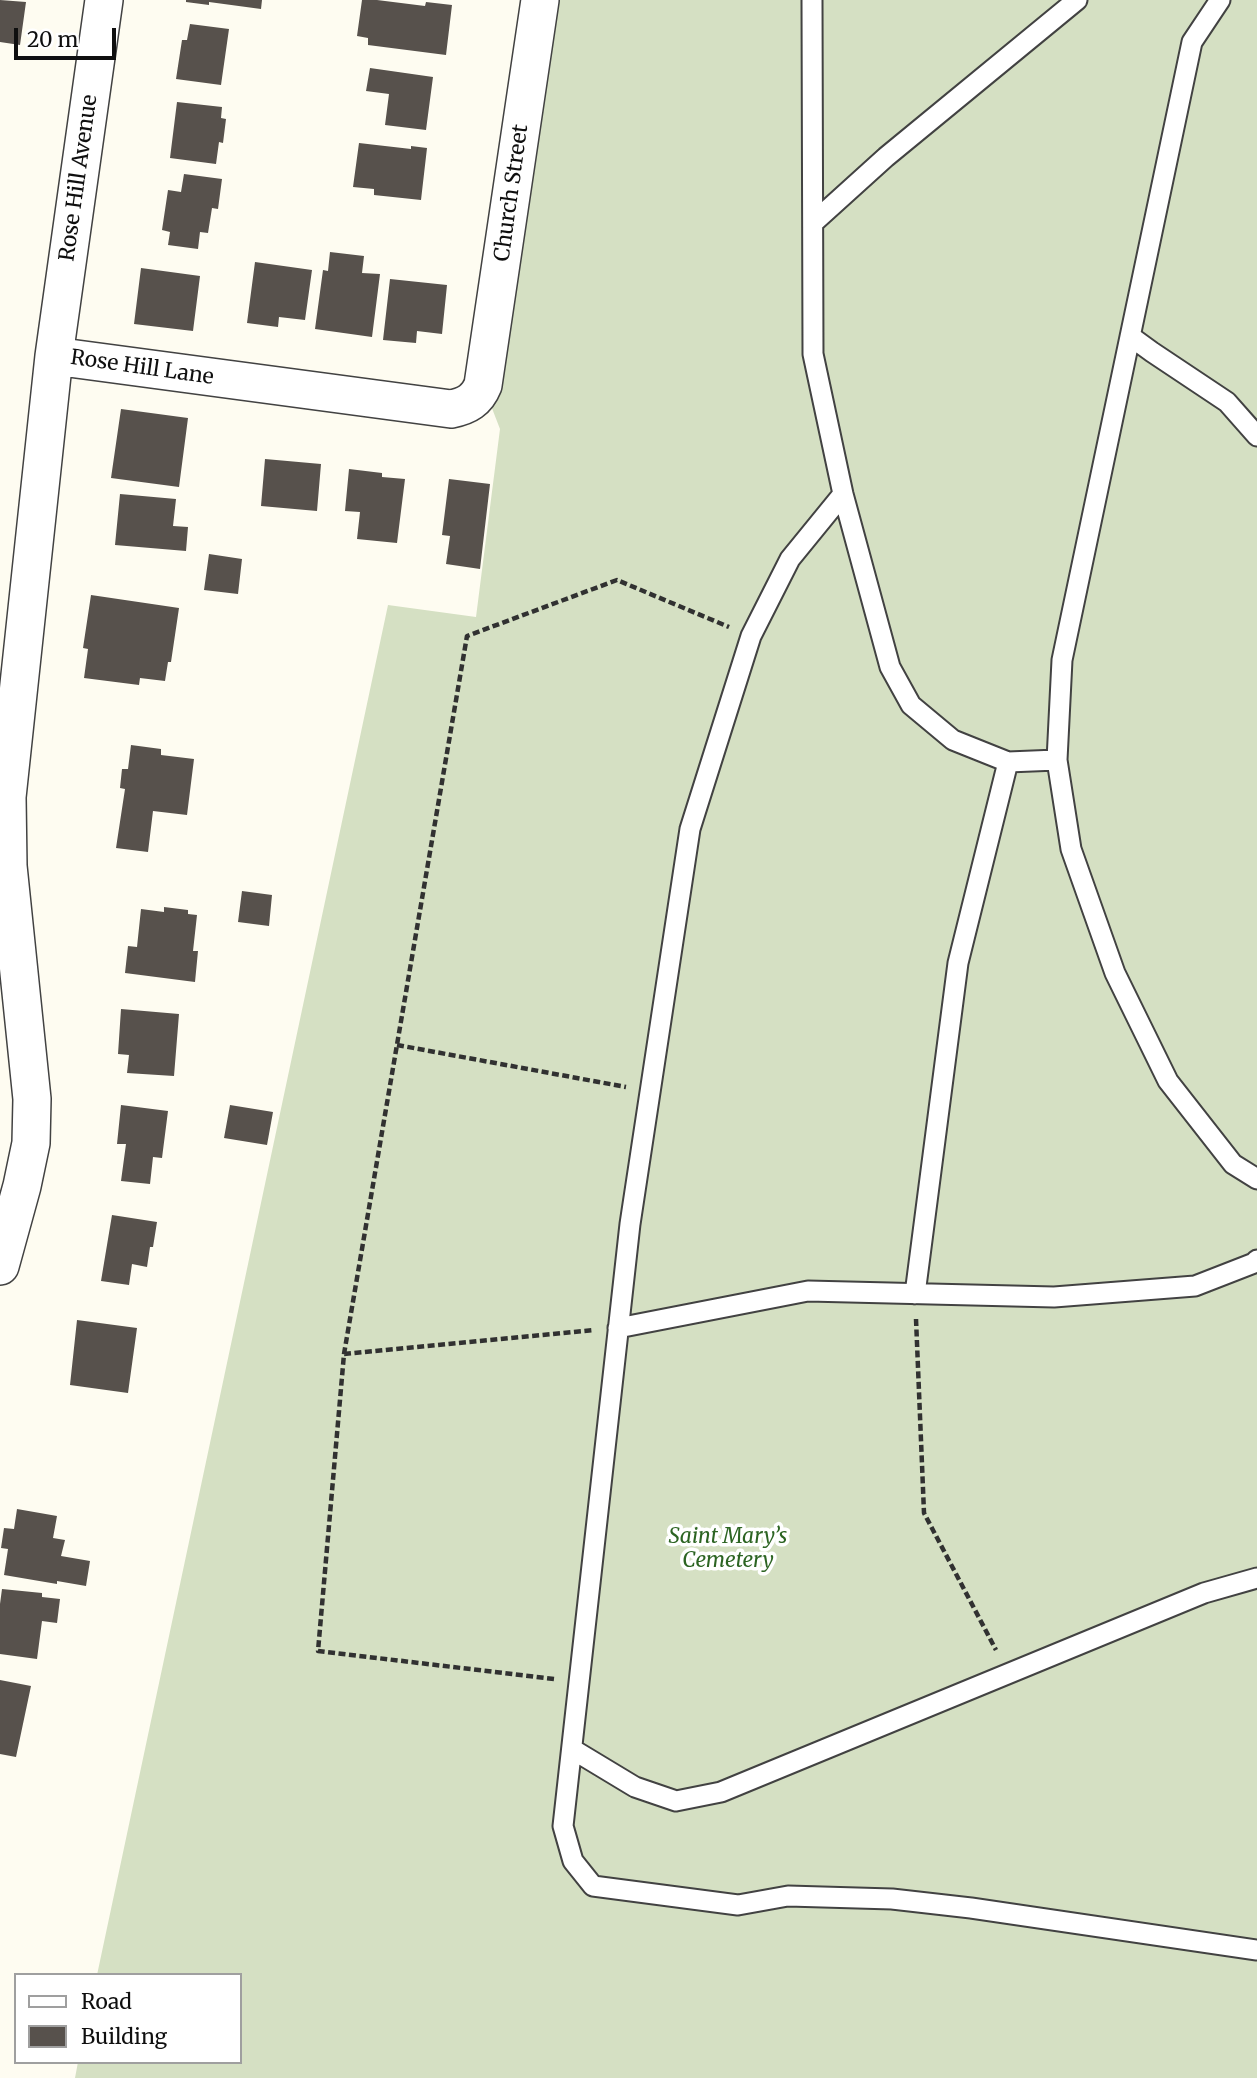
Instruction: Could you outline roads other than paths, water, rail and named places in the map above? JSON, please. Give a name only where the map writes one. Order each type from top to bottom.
[{"type":"street","name":"Rose Hill Avenue","points":[[54,356],[104,0]]},
{"type":"street","name":"Church Street","points":[[483,385],[540,0]]},
{"type":"street","name":"Rose Hill Lane","points":[[0,1266],[31,1143],[32,1100],[8,866],[4,797],[13,745],[54,356],[451,409],[471,402],[479,395],[483,385]]},
{"type":"lane","points":[[812,0],[813,354],[843,494],[890,667],[911,705],[953,740],[1008,762],[1057,760]]},
{"type":"lane","points":[[813,223],[886,157],[1077,0]]},
{"type":"lane","points":[[1220,0],[1192,42],[1062,660],[1057,760],[1071,849],[1115,973],[1168,1081],[1233,1164],[1257,1180]]},
{"type":"lane","points":[[1130,336],[1227,402],[1257,436]]},
{"type":"lane","points":[[843,494],[790,559],[751,636],[690,829],[630,1224],[618,1328],[564,1826],[573,1861],[593,1886],[738,1905],[788,1896],[892,1899],[985,1910],[1257,1951]]},
{"type":"lane","points":[[915,1294],[958,963],[1008,762]]},
{"type":"lane","points":[[618,1328],[807,1291],[1054,1297],[1195,1286],[1257,1260]]},
{"type":"lane","points":[[572,1749],[635,1787],[676,1801],[721,1792],[1204,1593],[1257,1578]]},
{"type":"park label","name":"Saint Mary’s Cemetery","points":[[728,1549]]}]
